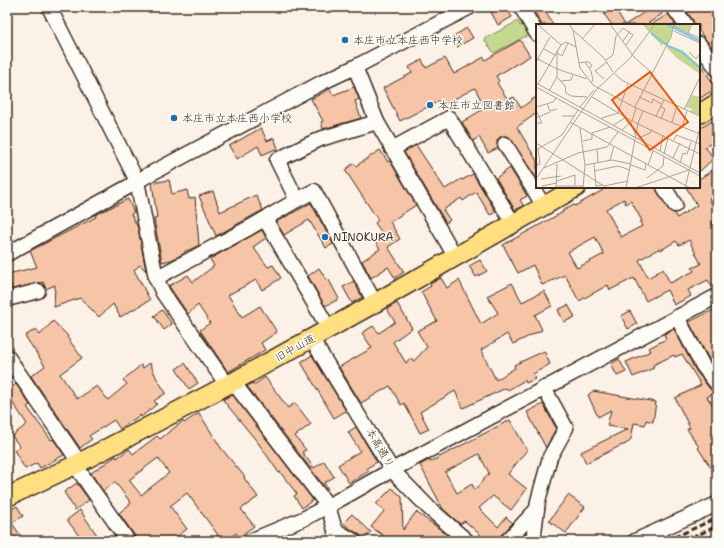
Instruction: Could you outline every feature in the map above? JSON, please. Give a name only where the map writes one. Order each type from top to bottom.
[{"type":"main road","points":[[700,113],[717,103]]},
{"type":"main road","name":"旧中山道","points":[[7,497],[77,464],[230,384],[575,188]]},
{"type":"street","points":[[50,7],[137,181],[156,278],[163,293],[230,384],[328,506],[335,535],[354,541]]},
{"type":"street","points":[[7,254],[128,188],[137,181],[314,86],[355,67],[470,7]]},
{"type":"street","points":[[521,7],[536,32]]},
{"type":"street","points":[[673,7],[685,24]]},
{"type":"street","points":[[700,45],[717,69]]},
{"type":"street","points":[[355,67],[377,122],[455,256]]},
{"type":"street","points":[[392,149],[449,118],[513,223]]},
{"type":"street","points":[[297,200],[277,160],[320,139],[377,122]]},
{"type":"street","points":[[505,144],[544,206]]},
{"type":"street","points":[[665,188],[675,205]]},
{"type":"street","points":[[156,278],[266,219],[314,190],[375,303]]},
{"type":"street","points":[[266,219],[329,329]]},
{"type":"street","points":[[7,299],[38,291]]},
{"type":"street","points":[[253,540],[303,519],[328,506],[392,470],[717,296]]},
{"type":"street","points":[[677,318],[703,366],[717,384]]},
{"type":"street","name":"本高通り","points":[[311,338],[366,424],[392,470],[429,508],[467,541]]},
{"type":"street","points":[[7,356],[128,541]]},
{"type":"street","points":[[533,541],[538,501],[550,457],[566,428],[544,388]]},
{"type":"street","points":[[635,541],[717,504]]},
{"type":"street","points":[[507,541],[537,509]]},
{"type":"green space","points":[[518,21],[520,26],[524,24],[530,34],[494,53],[484,39]]},
{"type":"building","points":[[500,7],[506,7],[512,17],[498,25],[491,12]]},
{"type":"building","points":[[532,7],[543,7],[552,24],[541,24]]},
{"type":"building","points":[[652,7],[657,7],[662,14],[647,24],[626,24]]},
{"type":"building","points":[[683,7],[715,7],[717,11],[717,54],[700,32],[700,24],[694,24],[693,20]]},
{"type":"building","points":[[615,8],[624,24],[611,24],[604,14]]},
{"type":"building","points":[[668,14],[675,24],[653,24]]},
{"type":"building","points":[[467,28],[473,38],[457,47],[452,37]]},
{"type":"building","points":[[520,40],[530,56],[496,76],[499,81],[497,83],[508,100],[514,97],[521,108],[536,97],[536,114],[517,127],[536,159],[536,178],[509,137],[500,137],[497,140],[498,148],[488,153],[479,137],[473,141],[462,122],[485,108],[475,88],[441,106],[439,101],[400,121],[383,88],[412,73],[409,67],[422,60],[426,68],[445,58],[454,74],[484,57],[485,60]]},
{"type":"building","points":[[700,64],[716,88],[700,98]]},
{"type":"building","points":[[354,87],[359,99],[355,101],[361,118],[323,129],[321,122],[323,121],[311,99],[330,89],[333,95]]},
{"type":"building","points":[[717,118],[717,140],[705,147],[714,158],[700,171],[700,128]]},
{"type":"building","points":[[261,128],[267,141],[274,138],[278,148],[262,155],[258,146],[237,159],[229,146]]},
{"type":"building","points":[[416,145],[445,189],[461,179],[462,180],[473,174],[496,212],[490,215],[476,192],[463,201],[461,198],[443,210],[450,220],[446,223],[404,152]]},
{"type":"building","points":[[380,150],[388,162],[390,161],[416,205],[390,222],[400,239],[388,247],[404,272],[395,278],[388,267],[371,278],[362,261],[380,249],[373,239],[382,233],[375,223],[378,220],[345,170],[354,163],[356,166]]},
{"type":"building","points":[[510,168],[527,196],[520,200],[524,206],[515,210],[496,178]]},
{"type":"building","points":[[713,170],[717,178],[717,194],[709,199],[717,212],[717,220],[712,223],[717,233],[717,288],[713,288],[708,280],[688,290],[691,296],[674,305],[667,290],[646,301],[634,278],[610,290],[608,285],[579,301],[565,275],[542,285],[533,265],[518,273],[503,245],[563,212],[562,211],[574,205],[575,206],[603,190],[602,188],[656,188],[668,209],[674,213],[677,218],[697,205],[687,188],[700,188],[700,178]],"holes":[[[624,199],[626,204],[631,201],[642,221],[640,222],[642,226],[621,237],[606,209]],[[595,237],[604,254],[577,268],[568,252]],[[689,240],[701,264],[692,268],[694,271],[670,283],[663,269],[648,278],[639,260],[676,241],[679,245]]]},
{"type":"building","points":[[169,180],[172,194],[187,190],[189,199],[195,197],[199,245],[185,251],[185,253],[171,260],[162,262],[154,219],[157,218],[152,183]]},
{"type":"building","points":[[213,191],[220,212],[256,195],[263,210],[216,236],[199,196]]},
{"type":"building","points":[[128,199],[134,212],[131,214],[138,228],[146,271],[140,265],[134,270],[150,300],[120,317],[113,304],[99,317],[80,298],[54,307],[55,285],[46,289],[43,282],[12,289],[8,274],[37,267],[30,251],[96,217],[95,215]]},
{"type":"building","points":[[311,203],[333,244],[326,248],[309,220],[284,235],[276,222]]},
{"type":"building","points":[[262,230],[266,238],[253,247],[268,267],[273,265],[281,278],[262,290],[256,280],[228,295],[242,317],[260,306],[277,332],[261,343],[265,350],[228,372],[200,330],[210,323],[198,305],[188,314],[169,286],[188,275],[193,282],[214,266],[210,259]]},
{"type":"building","points":[[480,260],[487,271],[476,277],[469,266]]},
{"type":"building","points":[[319,268],[327,281],[329,280],[339,299],[325,306],[308,276]]},
{"type":"building","points":[[441,278],[447,288],[459,280],[481,324],[498,313],[487,296],[512,283],[522,302],[544,291],[552,306],[535,315],[542,330],[513,344],[507,334],[481,350],[496,380],[515,368],[514,365],[544,351],[550,364],[533,374],[535,379],[526,383],[525,380],[508,390],[506,388],[463,408],[455,391],[420,412],[429,429],[420,433],[404,403],[401,405],[390,386],[361,403],[339,367],[372,348],[362,333],[373,326],[379,333],[395,322],[387,309],[397,303],[412,328],[393,342],[406,363],[410,358],[414,361],[427,347],[417,331],[437,321],[421,292],[431,286],[430,284]]},
{"type":"building","points":[[354,281],[362,297],[352,303],[343,287]]},
{"type":"building","points":[[568,305],[575,317],[564,322],[558,310]]},
{"type":"building","points":[[162,310],[172,324],[164,330],[154,316]]},
{"type":"building","points":[[713,310],[717,318],[717,370],[710,361],[689,322]]},
{"type":"building","points":[[630,311],[637,324],[628,329],[621,316]]},
{"type":"building","points":[[53,321],[68,336],[67,337],[82,358],[60,374],[77,399],[97,386],[108,400],[127,384],[123,380],[141,365],[143,368],[150,363],[156,377],[166,393],[154,401],[157,404],[141,417],[140,415],[120,429],[114,420],[89,436],[92,439],[80,448],[31,376],[45,366],[25,336],[36,329],[40,335]]},
{"type":"building","points":[[674,329],[696,371],[710,389],[716,392],[707,397],[717,411],[717,477],[687,429],[690,428],[675,398],[701,385],[682,354],[675,357],[674,355],[653,365],[654,368],[633,377],[626,362],[651,351],[649,348],[666,339],[664,334]]},
{"type":"building","points":[[312,355],[346,411],[334,418],[301,362]]},
{"type":"building","points":[[619,359],[626,372],[617,376],[611,364]]},
{"type":"building","points":[[185,363],[198,383],[189,389],[176,369]]},
{"type":"building","points":[[265,377],[288,408],[295,403],[311,424],[295,436],[306,450],[302,452],[314,468],[324,461],[334,477],[324,483],[328,489],[327,490],[247,386],[253,383],[254,385]]},
{"type":"building","points":[[16,384],[30,405],[27,407],[64,455],[40,468],[37,463],[25,469],[14,450],[20,447],[12,436],[27,424],[7,394],[7,390]]},
{"type":"building","points":[[593,391],[656,402],[653,422],[646,420],[645,425],[634,423],[631,439],[626,444],[586,463],[581,452],[628,429],[607,426],[611,410],[598,417],[588,395]]},
{"type":"building","points":[[232,394],[313,500],[302,508],[294,496],[297,494],[223,400]]},
{"type":"building","points":[[543,404],[556,428],[546,448],[527,412]]},
{"type":"building","points":[[199,413],[221,448],[245,477],[244,478],[258,497],[241,509],[254,526],[239,537],[236,533],[226,541],[209,541],[218,535],[187,493],[170,506],[187,529],[171,541],[136,541],[135,536],[119,513],[131,503],[115,482],[103,491],[91,473],[116,456],[117,458],[129,449],[133,454],[157,436],[160,439],[183,421],[184,423]],"holes":[[[158,458],[169,473],[141,495],[129,480]]]},
{"type":"building","points":[[510,420],[527,450],[508,474],[527,489],[511,510],[493,496],[479,508],[498,527],[506,517],[513,523],[501,535],[499,541],[487,541],[465,521],[460,524],[443,509],[420,465],[429,460],[430,462]],"holes":[[[479,454],[489,473],[475,490],[472,484],[457,493],[445,472]]]},
{"type":"building","points":[[356,427],[377,462],[367,468],[369,471],[349,483],[338,465],[360,451],[348,432]]},
{"type":"building","points":[[77,483],[89,500],[75,510],[64,492]]},
{"type":"building","points":[[392,488],[402,497],[403,530],[416,512],[454,541],[391,541],[371,527],[384,511],[376,504]]},
{"type":"building","points":[[568,495],[585,507],[566,533],[549,521]]},
{"type":"building","points":[[17,506],[23,516],[12,523],[24,541],[7,541],[7,512]]},
{"type":"building","points":[[80,510],[101,541],[83,541],[67,520]]},
{"type":"building","points":[[352,514],[371,532],[363,541],[359,534],[343,523]]},
{"type":"railway","points":[[666,541],[717,518]]},
{"type":"railway","points":[[684,541],[717,526]]},
{"type":"place","name":"本庄市立本庄西中学校","points":[[345,40]]},
{"type":"place","name":"本庄市立図書館","points":[[430,105]]},
{"type":"place","name":"本庄市立本庄西小学校","points":[[174,118]]},
{"type":"place","name":"NINOKURA","points":[[325,237]]}]
